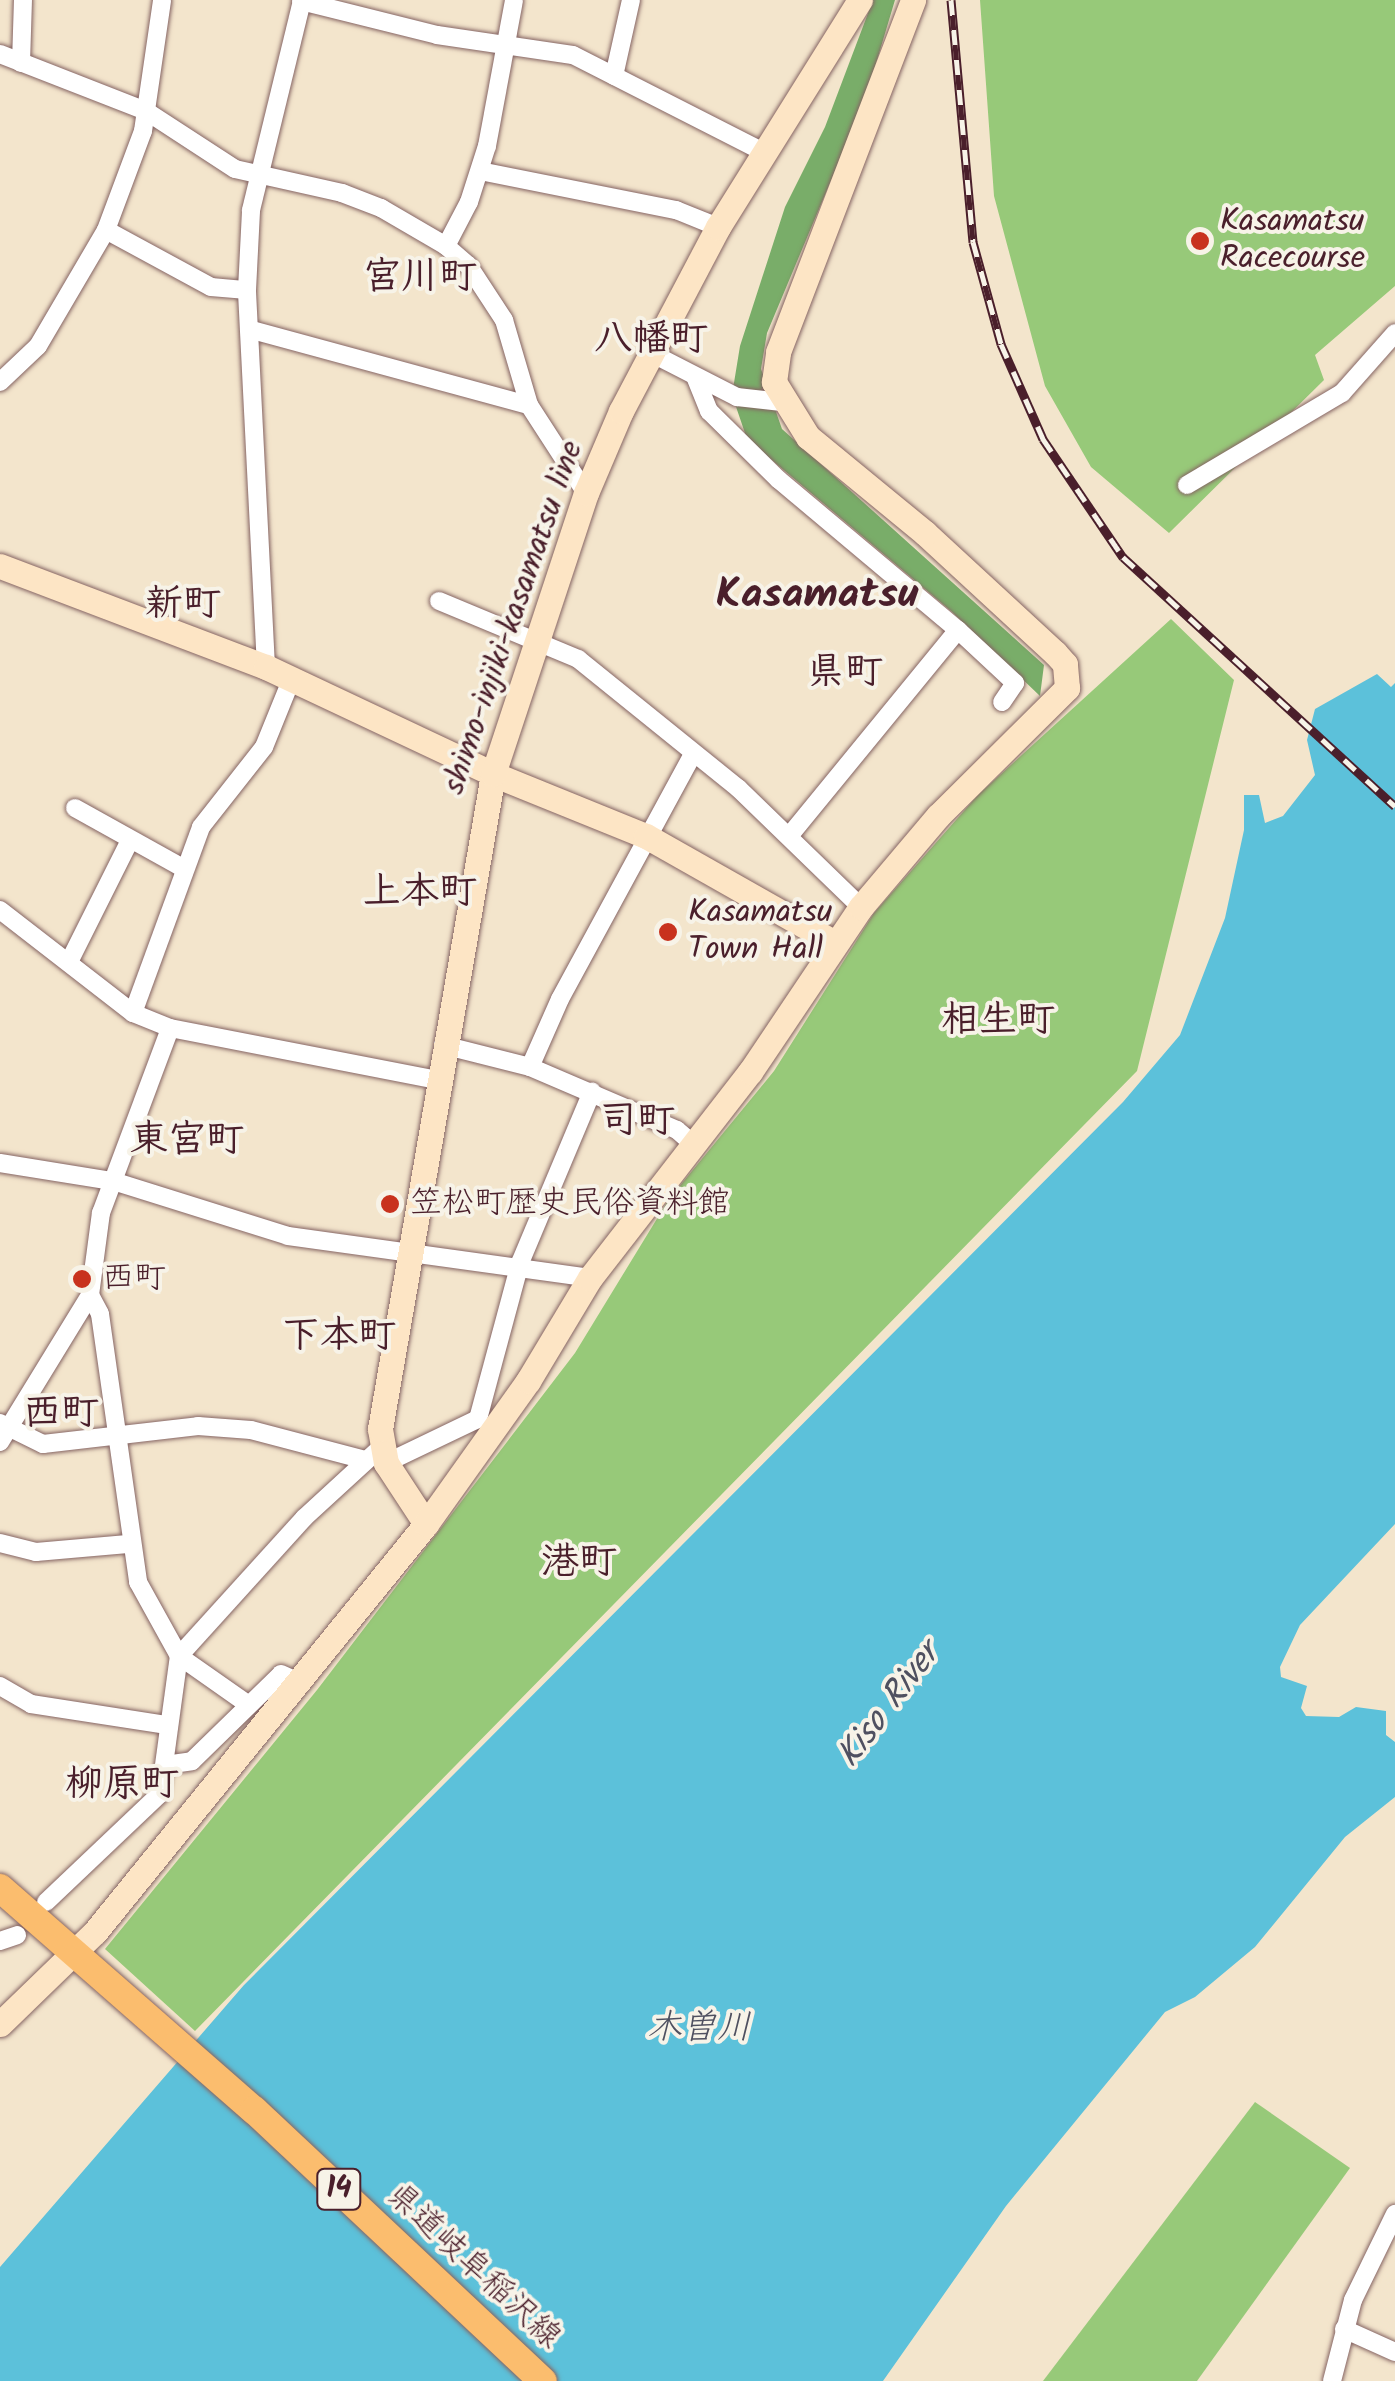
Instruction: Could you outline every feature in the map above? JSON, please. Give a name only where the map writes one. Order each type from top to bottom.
[{"type":"main road","name":"shimo-injiki-kasamatsu line","points":[[377,1457],[413,1252],[443,1046],[493,774],[537,640],[586,493],[651,353],[718,226],[860,0]]},
{"type":"main road","points":[[0,2024],[72,1957],[426,1524],[528,1381],[590,1278],[750,1072],[861,907],[938,816],[1049,712],[1067,688],[1067,676],[1055,653],[925,532],[808,437],[782,402],[774,382],[778,352],[913,0]]},
{"type":"main road","points":[[0,566],[266,667],[493,774],[646,836],[835,943]]},
{"type":"main road","points":[[377,1457],[426,1524]]},
{"type":"main road","name":"14","points":[[0,1888],[72,1957]]},
{"type":"main road","name":"県道岐阜稲沢線","points":[[72,1957],[254,2110],[543,2381]]},
{"type":"street","points":[[22,63],[24,0]]},
{"type":"street","points":[[0,382],[38,346],[106,230],[146,111],[162,0]]},
{"type":"street","points":[[266,667],[247,290],[254,176],[301,0],[506,45],[573,55],[765,153]]},
{"type":"street","points":[[446,246],[480,172],[514,0]]},
{"type":"street","points":[[614,76],[631,0]]},
{"type":"street","points":[[0,54],[146,111],[254,176],[368,203],[446,246],[484,285],[504,320],[529,405],[586,493]]},
{"type":"street","points":[[480,172],[676,210],[718,226]]},
{"type":"street","points":[[106,230],[211,287],[247,290]]},
{"type":"street","points":[[252,330],[529,405]]},
{"type":"street","points":[[1187,484],[1342,393],[1395,333]]},
{"type":"street","points":[[651,353],[737,397],[782,402]]},
{"type":"street","points":[[696,379],[709,411],[779,480],[958,630],[1014,683],[1002,702]]},
{"type":"street","points":[[439,600],[578,659],[790,835],[861,907]]},
{"type":"street","points":[[790,835],[958,630]]},
{"type":"street","points":[[133,1012],[200,828],[264,747],[292,678]]},
{"type":"street","points":[[530,1067],[646,836],[693,754]]},
{"type":"street","points":[[75,808],[130,842],[183,868]]},
{"type":"street","points":[[70,960],[130,842]]},
{"type":"street","points":[[0,910],[133,1012],[170,1028],[438,1080]]},
{"type":"street","points":[[170,1028],[100,1213],[90,1295],[3,1431],[43,1444],[198,1426],[251,1430],[377,1457]]},
{"type":"street","points":[[443,1046],[530,1067],[592,1092],[692,1142]]},
{"type":"street","points":[[46,1902],[160,1794],[179,1656],[377,1457],[478,1419],[489,1398],[520,1264],[592,1092]]},
{"type":"street","points":[[0,1163],[113,1182],[288,1236],[520,1264],[590,1278]]},
{"type":"street","points":[[90,1295],[100,1314],[112,1433],[128,1544],[138,1582],[179,1656],[249,1704]]},
{"type":"street","points":[[0,1543],[36,1552],[128,1544]]},
{"type":"street","points":[[165,1765],[192,1761],[281,1674],[297,1680]]},
{"type":"street","points":[[0,1686],[31,1704],[168,1726]]},
{"type":"street","points":[[1332,2381],[1344,2329],[1395,2214]]},
{"type":"street","points":[[1344,2329],[1395,2352]]},
{"type":"green space","points":[[873,0],[895,0],[866,97],[767,333],[761,369],[782,429],[1044,665],[1040,696],[951,611],[747,439],[732,395],[740,346],[785,207],[825,127]]},
{"type":"green space","name":"Kasamatsu Racecourse","points":[[980,0],[1395,0],[1395,286],[1315,355],[1324,380],[1169,533],[1091,467],[1045,386],[994,196]]},
{"type":"green space","points":[[1171,619],[1234,680],[1137,1071],[195,2031],[105,1949],[317,1690],[575,1353],[669,1199],[774,1071],[874,913],[978,795]]},
{"type":"green space","points":[[1255,2102],[1350,2168],[1197,2381],[1043,2381]]},
{"type":"water","name":"木曽川","points":[[1377,674],[1391,687],[1395,683],[1395,1524],[1300,1625],[1280,1667],[1281,1677],[1307,1686],[1301,1708],[1306,1716],[1339,1717],[1356,1707],[1386,1711],[1386,1735],[1395,1742],[1395,1797],[1345,1837],[1255,1947],[1195,1997],[1165,2012],[1006,2206],[883,2381],[0,2381],[0,2267],[244,1985],[1123,1102],[1180,1035],[1225,918],[1244,830],[1244,795],[1259,795],[1265,823],[1283,816],[1315,775],[1307,740],[1315,709]]},
{"type":"railway","points":[[951,0],[973,242],[1001,344],[1043,439],[1123,557],[1395,806]]},
{"type":"place","name":"Kasamatsu Racecourse","points":[[1200,241]]},
{"type":"place","name":"Kasamatsu Town Hall","points":[[668,932]]},
{"type":"place","name":"笠松町歴史民俗資料館","points":[[390,1204]]},
{"type":"place","name":"西町","points":[[82,1279]]},
{"type":"district","name":"宮川町","points":[[420,279]]},
{"type":"district","name":"八幡町","points":[[651,341]]},
{"type":"district","name":"Kasamatsu","points":[[817,596]]},
{"type":"district","name":"新町","points":[[183,606]]},
{"type":"district","name":"県町","points":[[845,674]]},
{"type":"district","name":"上本町","points":[[420,894]]},
{"type":"district","name":"相生町","points":[[998,1022]]},
{"type":"district","name":"司町","points":[[637,1123]]},
{"type":"district","name":"東宮町","points":[[187,1142]]},
{"type":"district","name":"下本町","points":[[339,1338]]},
{"type":"district","name":"西町","points":[[61,1415]]},
{"type":"district","name":"港町","points":[[579,1564]]},
{"type":"district","name":"柳原町","points":[[122,1786]]},
{"type":"water label","name":"Kiso River","points":[[889,1706]]}]
